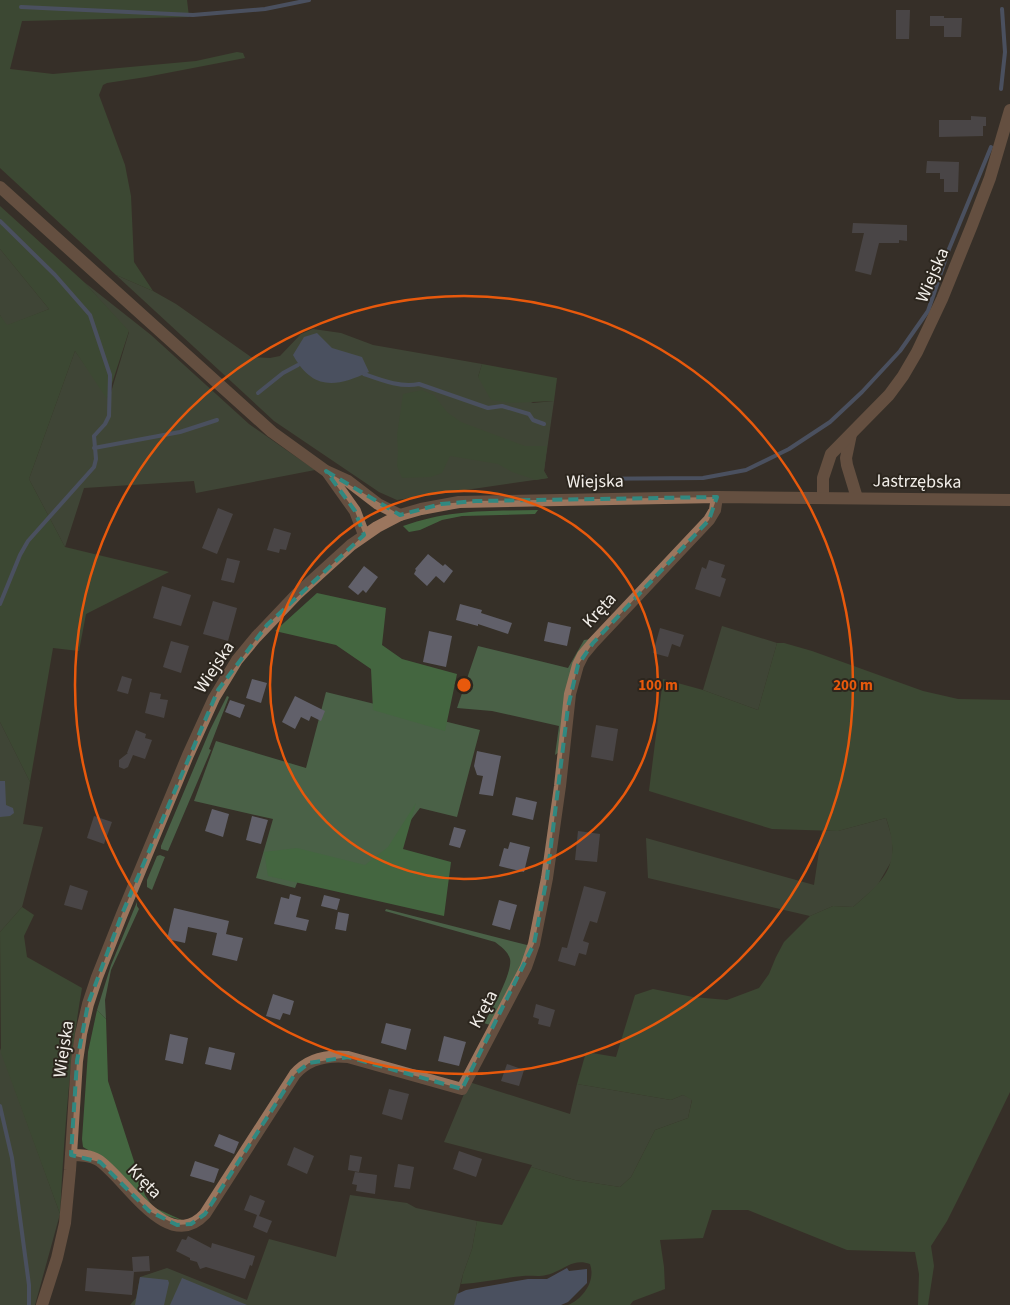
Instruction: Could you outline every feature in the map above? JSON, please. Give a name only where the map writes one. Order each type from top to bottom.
[{"type":"street","name":"Wiejska","points":[[42,1305],[53,1274],[64,1232],[79,1048],[92,991],[122,914],[207,713],[228,674],[256,637],[328,565],[364,535],[400,515],[440,504],[476,500],[717,497],[823,498],[823,478],[831,454],[889,395],[917,352],[942,299],[972,226],[990,178],[1010,110]]},
{"type":"street","points":[[0,187],[261,423],[326,471],[348,481],[378,504],[400,515]]},
{"type":"street","points":[[852,434],[846,458],[857,498]]},
{"type":"street","points":[[326,471],[355,510],[364,535]]},
{"type":"street","name":"Kręta","points":[[71,1155],[88,1156],[97,1159],[117,1176],[149,1211],[166,1221],[186,1225],[198,1220],[205,1214],[295,1074],[309,1063],[334,1056],[348,1057],[462,1088],[522,974],[534,944],[544,896],[559,794],[568,707],[578,665],[590,647],[709,520],[715,510],[717,497]]},
{"type":"street","name":"Jastrzębska","points":[[823,498],[1010,500]]},
{"type":"highlighted area","points":[[326,471],[400,515],[441,504],[476,501],[717,497],[709,520],[593,643],[578,665],[568,707],[547,878],[534,944],[462,1089],[348,1057],[309,1063],[295,1074],[205,1214],[191,1224],[177,1225],[149,1211],[100,1162],[71,1155],[77,1061],[88,1004],[122,914],[218,690],[267,625],[364,535],[355,511]]},
{"type":"green space","points":[[0,0],[187,0],[189,17],[22,21],[10,69],[53,74],[196,61],[237,52],[243,53],[245,58],[107,83],[103,85],[99,95],[125,165],[131,196],[134,262],[153,291],[116,275],[0,168]]},
{"type":"green space","points":[[0,206],[84,282],[129,331],[107,399],[75,351],[29,479],[65,547],[169,572],[86,614],[79,651],[53,648],[30,782],[0,722],[0,315],[7,325],[49,309],[0,249]]},
{"type":"green space","points":[[0,249],[49,309],[6,326],[0,315]]},
{"type":"green space","points":[[116,275],[153,291],[176,304],[251,357],[270,358],[280,356],[301,334],[313,329],[341,333],[373,345],[482,364],[478,377],[533,403],[554,401],[544,471],[548,478],[397,500],[379,492],[274,421]]},
{"type":"green space","points":[[84,282],[151,335],[249,424],[315,470],[196,493],[194,481],[84,488],[65,547],[29,479],[75,351],[109,399],[129,332]]},
{"type":"green space","points":[[482,364],[557,378],[554,401],[511,403],[491,400],[478,377]]},
{"type":"green space","points":[[422,390],[434,395],[447,412],[461,422],[525,446],[547,446],[544,471],[548,478],[536,480],[512,472],[498,464],[450,456],[442,473],[431,477],[402,478],[397,466],[397,435],[403,394]]},
{"type":"green space","points":[[538,510],[535,514],[462,516],[442,520],[420,530],[409,532],[403,526],[437,516],[470,512]]},
{"type":"green space","points":[[317,593],[386,608],[382,645],[402,659],[457,674],[445,731],[373,710],[371,669],[336,645],[275,631]]},
{"type":"green space","points":[[722,626],[777,643],[758,710],[703,690]]},
{"type":"green space","points":[[591,639],[559,752],[555,755],[559,726],[492,711],[457,708],[478,646],[568,668],[584,640]]},
{"type":"green space","points":[[777,643],[784,643],[812,651],[923,691],[958,699],[1010,700],[1010,1092],[947,1221],[931,1246],[934,1266],[928,1305],[918,1305],[919,1274],[915,1252],[847,1250],[748,1210],[712,1210],[703,1238],[660,1240],[665,1289],[633,1301],[630,1305],[568,1305],[583,1294],[590,1283],[590,1264],[584,1262],[572,1264],[543,1276],[523,1276],[461,1284],[472,1249],[477,1221],[502,1225],[531,1167],[575,1180],[620,1187],[631,1177],[655,1130],[688,1118],[692,1100],[683,1095],[671,1100],[577,1084],[586,1052],[616,1057],[635,995],[653,989],[693,997],[727,1000],[759,988],[769,974],[784,942],[810,916],[833,906],[853,907],[874,888],[888,869],[892,847],[891,834],[886,818],[838,831],[772,829],[649,791],[663,679],[703,690],[758,710]]},
{"type":"green space","points":[[326,692],[480,730],[457,817],[420,808],[394,842],[367,871],[307,858],[295,888],[256,878],[273,819],[194,801],[216,741],[306,768]]},
{"type":"green space","points":[[227,696],[229,697],[209,749],[211,750],[168,851],[161,849],[210,730]]},
{"type":"green space","points":[[0,722],[30,782],[23,824],[43,827],[22,907],[0,932]]},
{"type":"green space","points":[[416,803],[403,849],[451,862],[444,916],[268,876],[264,852],[297,848],[365,865],[388,847]]},
{"type":"green space","points":[[886,818],[892,838],[892,860],[877,886],[853,907],[833,906],[810,916],[648,878],[646,838],[814,885],[822,831],[838,831]]},
{"type":"green space","points":[[157,856],[165,857],[152,890],[147,887],[147,880]]},
{"type":"green space","points":[[137,902],[139,909],[111,970],[105,1000],[106,1019],[97,1010],[111,965]]},
{"type":"green space","points":[[22,907],[34,915],[24,936],[27,957],[82,988],[68,1101],[60,1214],[1,1053],[0,932]]},
{"type":"green space","points":[[386,909],[531,946],[490,1025],[484,1023],[501,992],[510,965],[510,959],[506,951],[495,942],[385,911]]},
{"type":"green space","points":[[97,1010],[106,1019],[108,1081],[145,1195],[153,1206],[95,1154],[83,1147],[88,1052]]},
{"type":"green space","points":[[0,1048],[60,1214],[35,1305],[0,1305]]},
{"type":"green space","points":[[469,1082],[570,1114],[577,1084],[671,1100],[683,1095],[692,1099],[688,1118],[655,1130],[631,1177],[620,1187],[575,1180],[531,1167],[532,1165],[444,1142]]},
{"type":"green space","points":[[350,1195],[407,1203],[416,1208],[477,1221],[472,1249],[455,1305],[130,1305],[136,1298],[140,1277],[167,1268],[247,1300],[269,1239],[336,1257]]},
{"type":"green space","points":[[154,1207],[184,1221],[161,1214]]},
{"type":"water","points":[[317,333],[332,348],[362,357],[369,372],[336,383],[326,383],[309,375],[293,355],[304,337]]},
{"type":"water","points":[[0,781],[5,781],[6,805],[13,808],[14,813],[10,816],[0,817]]},
{"type":"water","points":[[567,1268],[569,1271],[587,1269],[587,1283],[568,1302],[561,1305],[454,1305],[457,1294],[466,1290],[528,1279],[547,1279]]},
{"type":"water","points":[[140,1277],[168,1280],[164,1305],[135,1305]]},
{"type":"water","points":[[182,1278],[247,1305],[170,1305]]},
{"type":"building","points":[[896,10],[910,10],[909,39],[896,39]]},
{"type":"building","points":[[930,16],[962,18],[961,37],[944,37],[944,26],[930,26]]},
{"type":"building","points":[[971,116],[986,117],[986,126],[983,126],[983,136],[939,137],[939,120],[971,120]]},
{"type":"building","points":[[927,161],[959,162],[958,192],[944,192],[944,179],[940,179],[940,173],[926,173]]},
{"type":"building","points":[[853,223],[907,225],[907,241],[899,240],[899,243],[879,243],[871,275],[855,271],[864,233],[852,233]]},
{"type":"building","points":[[218,508],[233,514],[217,554],[202,548]]},
{"type":"building","points":[[274,528],[291,533],[286,550],[280,549],[279,553],[267,550]]},
{"type":"building","points":[[428,554],[453,571],[444,583],[436,576],[427,586],[414,574],[415,569]]},
{"type":"building","points":[[227,558],[240,561],[234,583],[221,580]]},
{"type":"building","points":[[709,560],[725,565],[721,577],[726,579],[720,597],[695,589],[702,567],[706,569]]},
{"type":"building","points":[[364,566],[378,577],[366,593],[363,590],[358,595],[348,587]]},
{"type":"building","points":[[162,586],[191,595],[181,626],[153,618]]},
{"type":"building","points":[[213,601],[237,608],[228,641],[203,634]]},
{"type":"building","points":[[460,604],[482,610],[481,613],[512,623],[508,634],[478,624],[478,626],[456,620]]},
{"type":"building","points":[[548,622],[571,627],[567,646],[544,641]]},
{"type":"building","points":[[660,628],[684,635],[680,647],[672,644],[668,657],[653,653]]},
{"type":"building","points":[[429,631],[452,636],[446,667],[423,662]]},
{"type":"building","points":[[171,641],[189,646],[181,673],[163,667]]},
{"type":"building","points":[[122,676],[132,679],[128,694],[117,691]]},
{"type":"building","points":[[252,679],[267,683],[261,703],[246,698]]},
{"type":"building","points":[[150,692],[161,694],[160,699],[168,700],[164,718],[145,713]]},
{"type":"building","points":[[295,696],[325,711],[321,721],[311,716],[309,721],[301,717],[295,729],[282,722]]},
{"type":"building","points":[[230,700],[245,705],[240,718],[225,712]]},
{"type":"building","points":[[596,725],[618,729],[613,761],[591,757]]},
{"type":"building","points":[[136,730],[146,734],[145,738],[152,740],[145,759],[133,755],[128,767],[124,769],[119,767],[119,760],[128,753]]},
{"type":"building","points":[[477,751],[501,756],[493,796],[479,794],[483,776],[477,775],[474,766]]},
{"type":"building","points":[[516,797],[537,802],[533,820],[512,815]]},
{"type":"building","points":[[212,809],[229,814],[223,837],[205,831]]},
{"type":"building","points":[[94,816],[112,822],[104,844],[87,838]]},
{"type":"building","points":[[252,816],[268,820],[261,844],[246,840]]},
{"type":"building","points":[[454,827],[466,830],[460,848],[449,845]]},
{"type":"building","points":[[578,831],[600,834],[597,862],[575,860]]},
{"type":"building","points":[[510,842],[530,847],[524,872],[499,866],[504,848],[508,849]]},
{"type":"building","points":[[70,885],[88,891],[82,910],[64,905]]},
{"type":"building","points":[[584,886],[606,892],[597,923],[590,921],[583,941],[589,943],[586,955],[579,953],[575,966],[558,961],[562,947],[567,948]]},
{"type":"building","points":[[290,894],[301,897],[296,917],[309,920],[306,931],[274,924],[281,897],[289,899]]},
{"type":"building","points":[[324,895],[340,899],[337,910],[321,906]]},
{"type":"building","points":[[499,900],[517,905],[510,930],[492,925]]},
{"type":"building","points":[[174,908],[229,921],[226,934],[243,938],[237,961],[212,955],[217,933],[188,927],[185,943],[167,939]]},
{"type":"building","points":[[338,912],[349,914],[346,931],[335,929]]},
{"type":"building","points":[[273,994],[294,1001],[290,1015],[283,1013],[280,1020],[266,1016]]},
{"type":"building","points":[[536,1004],[555,1010],[550,1027],[538,1024],[539,1019],[533,1017]]},
{"type":"building","points":[[386,1023],[411,1029],[406,1050],[381,1043]]},
{"type":"building","points":[[170,1034],[188,1038],[183,1064],[165,1060]]},
{"type":"building","points":[[444,1036],[466,1042],[459,1066],[438,1061]]},
{"type":"building","points":[[209,1047],[235,1053],[231,1070],[205,1064]]},
{"type":"building","points":[[507,1064],[524,1070],[519,1086],[501,1081]]},
{"type":"building","points":[[389,1089],[409,1094],[402,1120],[382,1114]]},
{"type":"building","points":[[219,1134],[239,1142],[234,1154],[214,1146]]},
{"type":"building","points":[[294,1147],[314,1156],[307,1174],[287,1165]]},
{"type":"building","points":[[459,1151],[482,1159],[476,1177],[453,1169]]},
{"type":"building","points":[[350,1155],[362,1157],[359,1172],[348,1170]]},
{"type":"building","points":[[195,1161],[219,1169],[214,1183],[190,1176]]},
{"type":"building","points":[[398,1164],[414,1167],[410,1189],[394,1187]]},
{"type":"building","points":[[355,1172],[377,1175],[375,1194],[356,1191],[357,1185],[352,1184]]},
{"type":"building","points":[[250,1195],[265,1201],[259,1216],[272,1221],[267,1233],[253,1227],[257,1215],[244,1210]]},
{"type":"building","points":[[188,1236],[211,1248],[212,1243],[255,1256],[245,1279],[206,1267],[200,1269],[197,1262],[176,1251],[182,1239],[186,1240]]},
{"type":"building","points":[[149,1256],[150,1271],[134,1272],[132,1295],[85,1291],[87,1268],[133,1271],[132,1257]]},
{"type":"waterway","points":[[21,7],[193,15],[265,9],[309,0]]},
{"type":"waterway","points":[[1001,89],[1005,52],[1002,9]]},
{"type":"waterway","points":[[572,479],[703,478],[746,470],[789,449],[830,422],[862,392],[900,351],[928,311],[949,249],[991,147]]},
{"type":"waterway","points":[[0,221],[55,275],[90,315],[110,375],[109,416],[105,424],[94,436],[96,459],[94,467],[28,541],[20,555],[0,604]]},
{"type":"waterway","points":[[258,393],[283,373],[298,365]]},
{"type":"waterway","points":[[364,374],[398,384],[419,384],[488,408],[502,406],[529,414],[533,420],[544,424]]},
{"type":"waterway","points":[[94,448],[180,432],[217,420]]},
{"type":"waterway","points":[[0,1106],[12,1158],[29,1285],[29,1305]]}]
